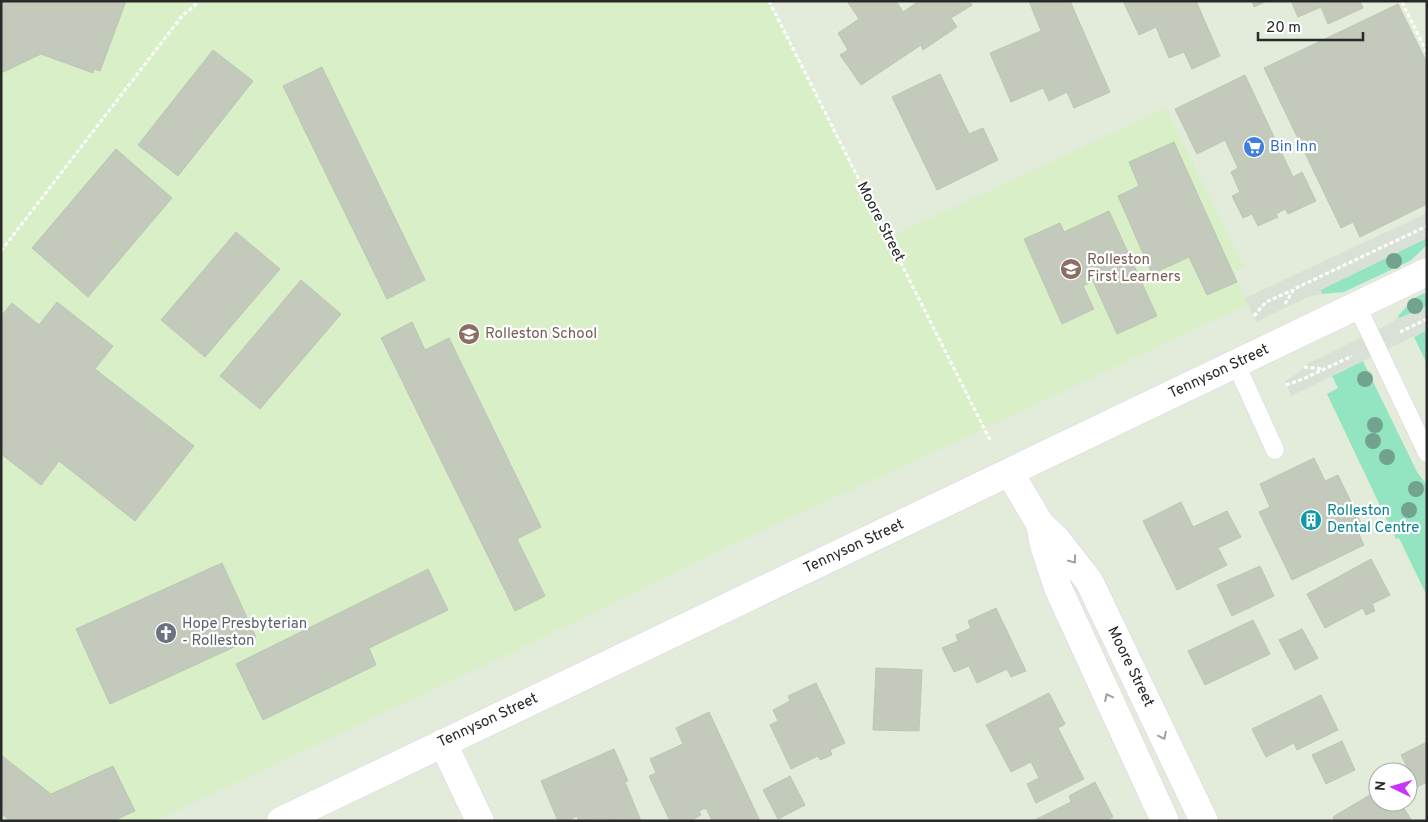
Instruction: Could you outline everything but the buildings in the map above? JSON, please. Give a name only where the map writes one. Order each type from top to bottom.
[{"type":"street","name":"Tennyson Street","points":[[281,821],[1427,272]]},
{"type":"street","name":"Moore Street","points":[[1010,472],[1040,524],[1057,540],[1088,581],[1204,821]]},
{"type":"street","name":"Moore Street","points":[[1040,524],[1044,545],[1058,588],[1166,821]]},
{"type":"street","points":[[443,743],[480,821]]},
{"type":"lane","points":[[1357,306],[1427,453]]},
{"type":"lane","points":[[1236,364],[1275,450]]},
{"type":"path","points":[[1,251],[182,16],[200,1]]},
{"type":"path","name":"Moore Street","points":[[769,1],[991,442]]},
{"type":"path","points":[[1402,2],[1427,53]]},
{"type":"path","points":[[1254,316],[1266,302],[1427,226]]},
{"type":"path","points":[[1281,310],[1294,290]]},
{"type":"path","points":[[1304,367],[1323,369]]},
{"type":"shaded area","name":"Rolleston School","points":[[1,1],[769,1],[888,238],[1166,108],[1244,267],[1234,272],[1248,304],[984,429],[750,536],[515,651],[155,821],[1,821]]},
{"type":"shaded area","points":[[1427,213],[1427,238],[1321,290],[1322,294],[1310,296],[1256,322],[1245,298]]},
{"type":"shaded area","points":[[1427,238],[1427,244],[1410,261],[1344,292],[1322,294],[1320,290]]},
{"type":"shaded area","points":[[1427,292],[1427,306],[1400,318],[1398,316],[1414,298]]},
{"type":"shaded area","points":[[1427,306],[1427,330],[1291,396],[1285,381],[1307,364],[1393,322],[1398,316],[1400,318]]},
{"type":"shaded area","points":[[1427,330],[1427,364],[1414,337]]},
{"type":"shaded area","points":[[1363,361],[1417,472],[1427,485],[1427,596],[1399,538],[1396,539],[1327,394],[1338,388],[1332,376]]},
{"type":"place","name":"Bin Inn","points":[[1254,147]]},
{"type":"place","name":"Rolleston First Learners","points":[[1071,269]]},
{"type":"place","name":"Rolleston School","points":[[469,334]]},
{"type":"place","name":"Rolleston Dental Centre","points":[[1311,520]]},
{"type":"place","name":"Hope Presbyterian - Rolleston","points":[[166,633]]}]
